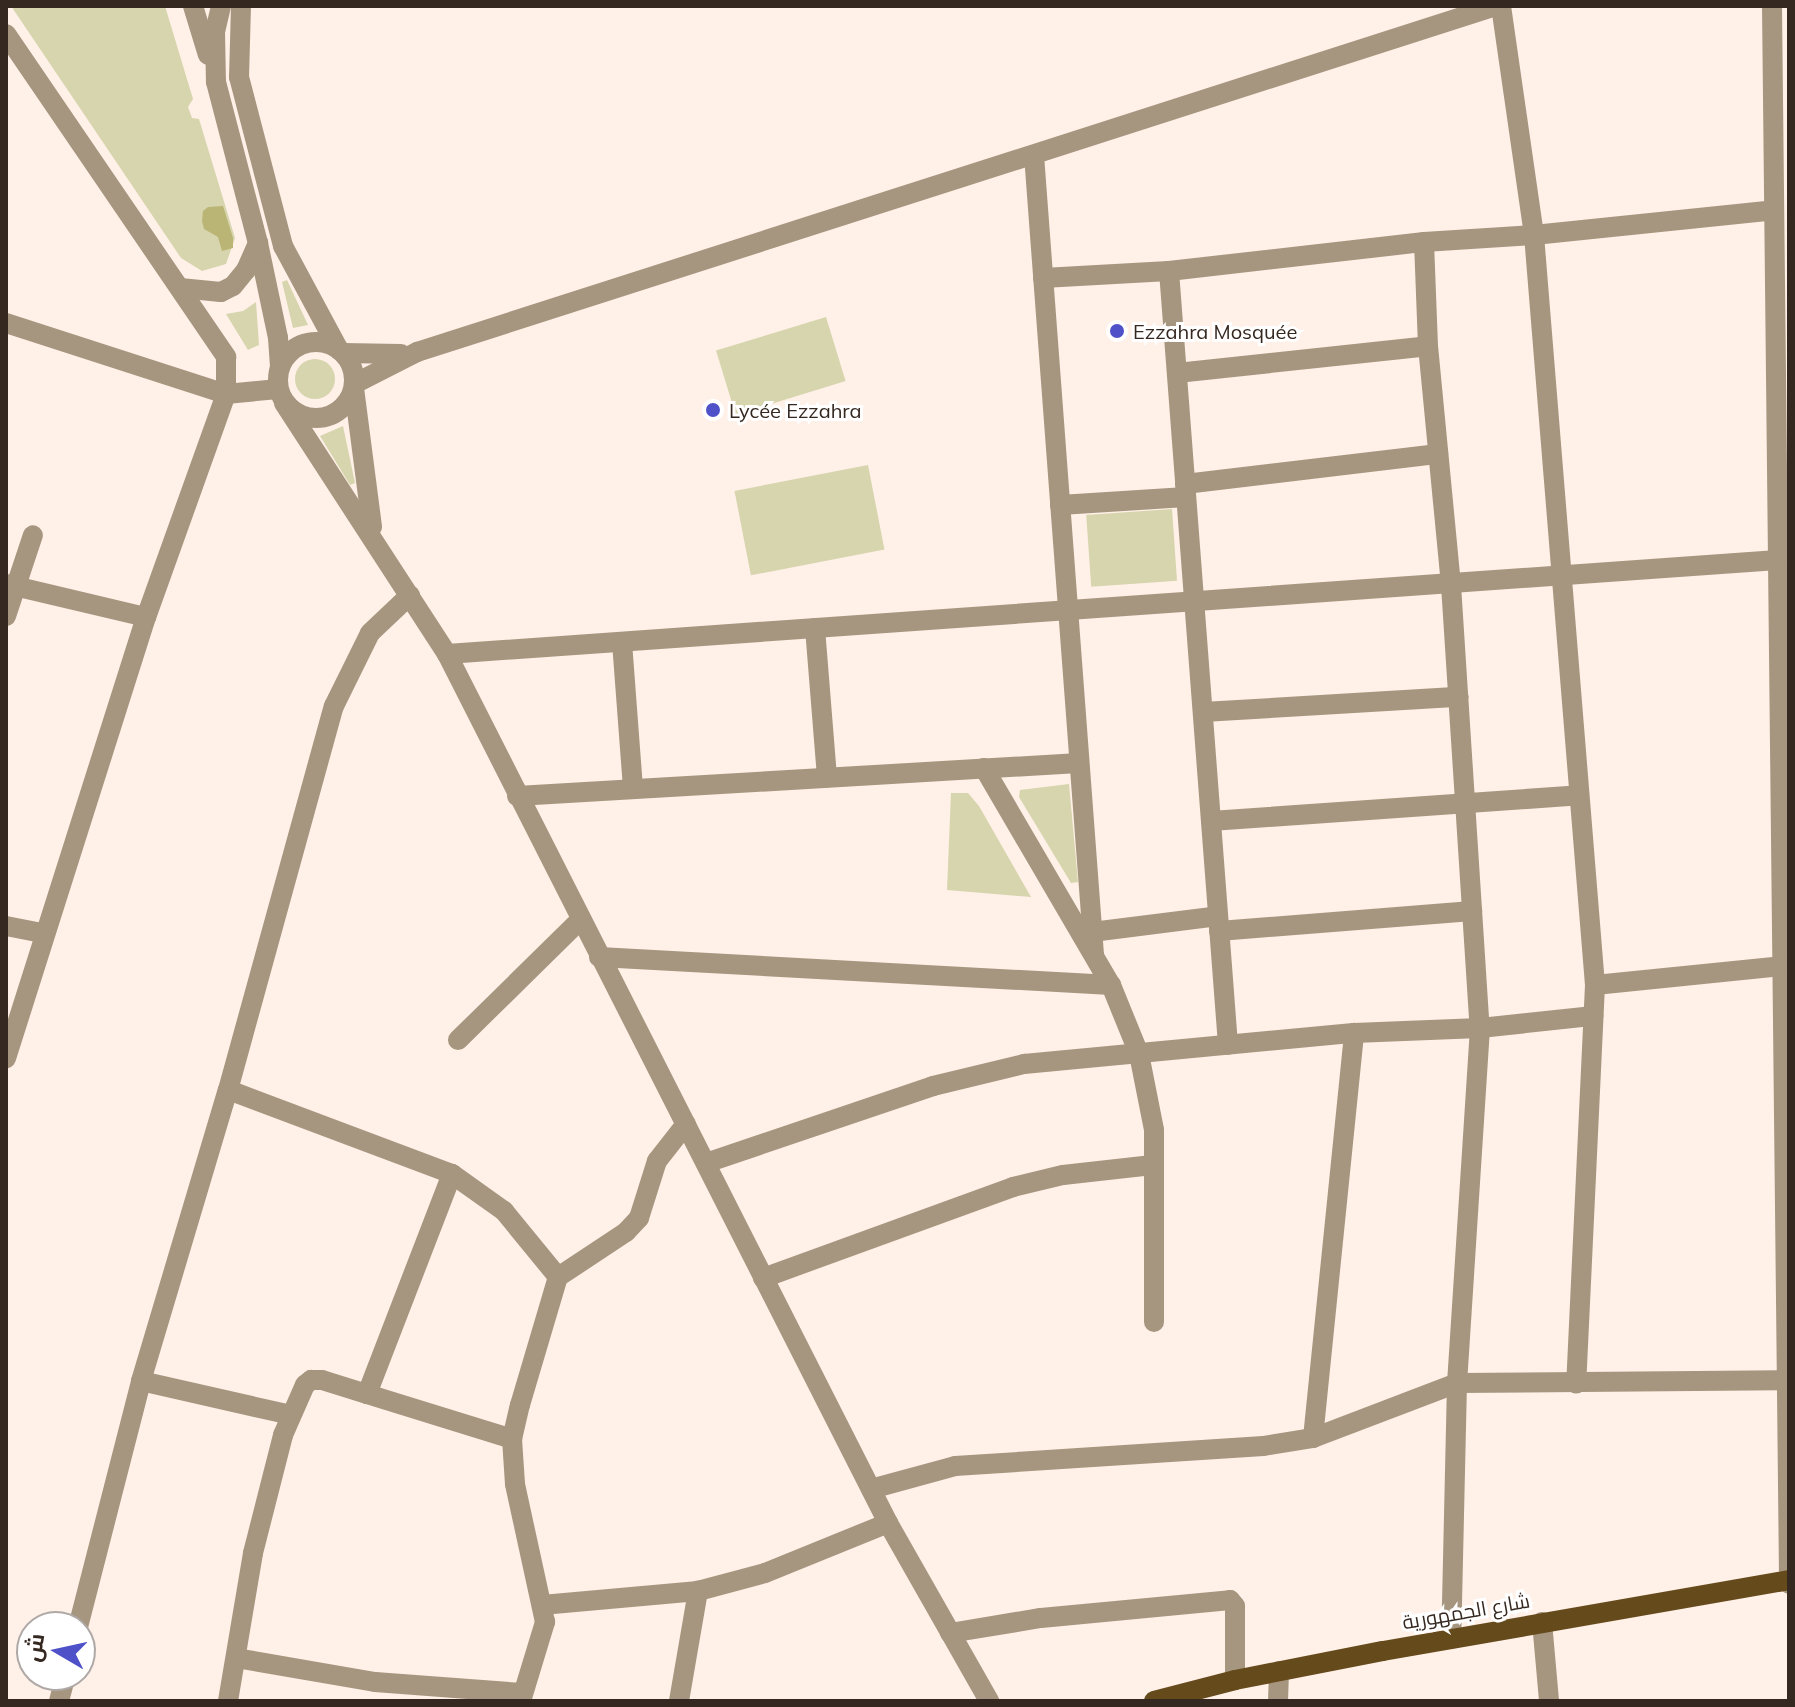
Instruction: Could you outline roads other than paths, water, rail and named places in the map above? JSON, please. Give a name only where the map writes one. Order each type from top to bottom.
[{"type":"main road","name":"شارع الجمهورية","points":[[1154,1701],[1279,1671],[1542,1622],[1789,1582]]},
{"type":"street","points":[[193,6],[258,243],[278,338],[281,396],[447,654],[888,1523],[989,1701]]},
{"type":"street","points":[[216,82],[215,32],[221,6]]},
{"type":"street","points":[[241,6],[239,77],[283,246],[352,367],[373,535]]},
{"type":"street","points":[[6,323],[226,394],[281,396],[310,419],[324,418],[348,401],[354,385],[417,352],[1498,6],[1534,235],[1595,985],[1576,1384]]},
{"type":"street","points":[[1772,6],[1781,45],[1774,210],[1782,380],[1778,560],[1789,1582]]},
{"type":"street","points":[[6,34],[226,357],[226,394],[146,617],[43,933],[6,1058]]},
{"type":"street","points":[[1034,155],[1094,955]]},
{"type":"street","points":[[1043,278],[1169,271],[1424,242],[1534,235],[1774,210]]},
{"type":"street","points":[[1424,242],[1428,346],[1451,585],[1480,1028],[1457,1383],[1451,1639]]},
{"type":"street","points":[[180,288],[221,292],[233,286],[246,270],[258,243]]},
{"type":"street","points":[[1169,271],[1228,1045]]},
{"type":"street","points":[[280,367],[294,348],[305,343],[329,344],[341,352],[393,355],[417,352]]},
{"type":"street","points":[[1177,373],[1428,346]]},
{"type":"street","points":[[1060,505],[1438,454]]},
{"type":"street","points":[[6,616],[11,585],[33,535]]},
{"type":"street","points":[[447,654],[1778,560]]},
{"type":"street","points":[[11,585],[146,617]]},
{"type":"street","points":[[82,1611],[141,1381],[228,1090],[334,706],[370,633],[410,595]]},
{"type":"street","points":[[815,628],[827,778]]},
{"type":"street","points":[[622,642],[633,789]]},
{"type":"street","points":[[1203,712],[1459,697]]},
{"type":"street","points":[[517,796],[1079,763]]},
{"type":"street","points":[[984,768],[1111,985],[1139,1054],[1154,1130],[1154,1322]]},
{"type":"street","points":[[1211,821],[1579,795]]},
{"type":"street","points":[[1092,932],[1472,911]]},
{"type":"street","points":[[458,1040],[580,920]]},
{"type":"street","points":[[6,926],[43,933]]},
{"type":"street","points":[[599,957],[1111,985]]},
{"type":"street","points":[[1595,985],[1782,966]]},
{"type":"street","points":[[706,1163],[975,1074],[1024,1064],[1354,1033],[1480,1028],[1593,1016]]},
{"type":"street","points":[[1313,1438],[1354,1033]]},
{"type":"street","points":[[228,1090],[452,1174],[504,1211],[558,1277]]},
{"type":"street","points":[[236,1658],[375,1682],[521,1697],[545,1622],[523,1533],[512,1439],[558,1277],[626,1232],[639,1218],[657,1161],[686,1124]]},
{"type":"street","points":[[763,1278],[1013,1187],[1063,1175],[1152,1165]]},
{"type":"street","points":[[367,1394],[452,1174]]},
{"type":"street","points":[[228,1701],[267,1487],[291,1415],[305,1385],[311,1380],[322,1380],[512,1439]]},
{"type":"street","points":[[141,1381],[291,1415]]},
{"type":"street","points":[[871,1489],[955,1466],[1263,1446],[1313,1438],[1457,1383],[1787,1388]]},
{"type":"street","points":[[542,1605],[698,1591],[765,1573],[888,1523]]},
{"type":"street","points":[[679,1701],[698,1591]]},
{"type":"street","points":[[950,1633],[1041,1618],[1230,1600],[1235,1606],[1235,1680]]},
{"type":"street","points":[[1542,1622],[1549,1701]]},
{"type":"street","points":[[1278,1701],[1279,1671]]},
{"type":"place","name":"Ezzahra Mosquée","points":[[1117,331]]},
{"type":"place","name":"Lycée Ezzahra","points":[[713,410]]}]
